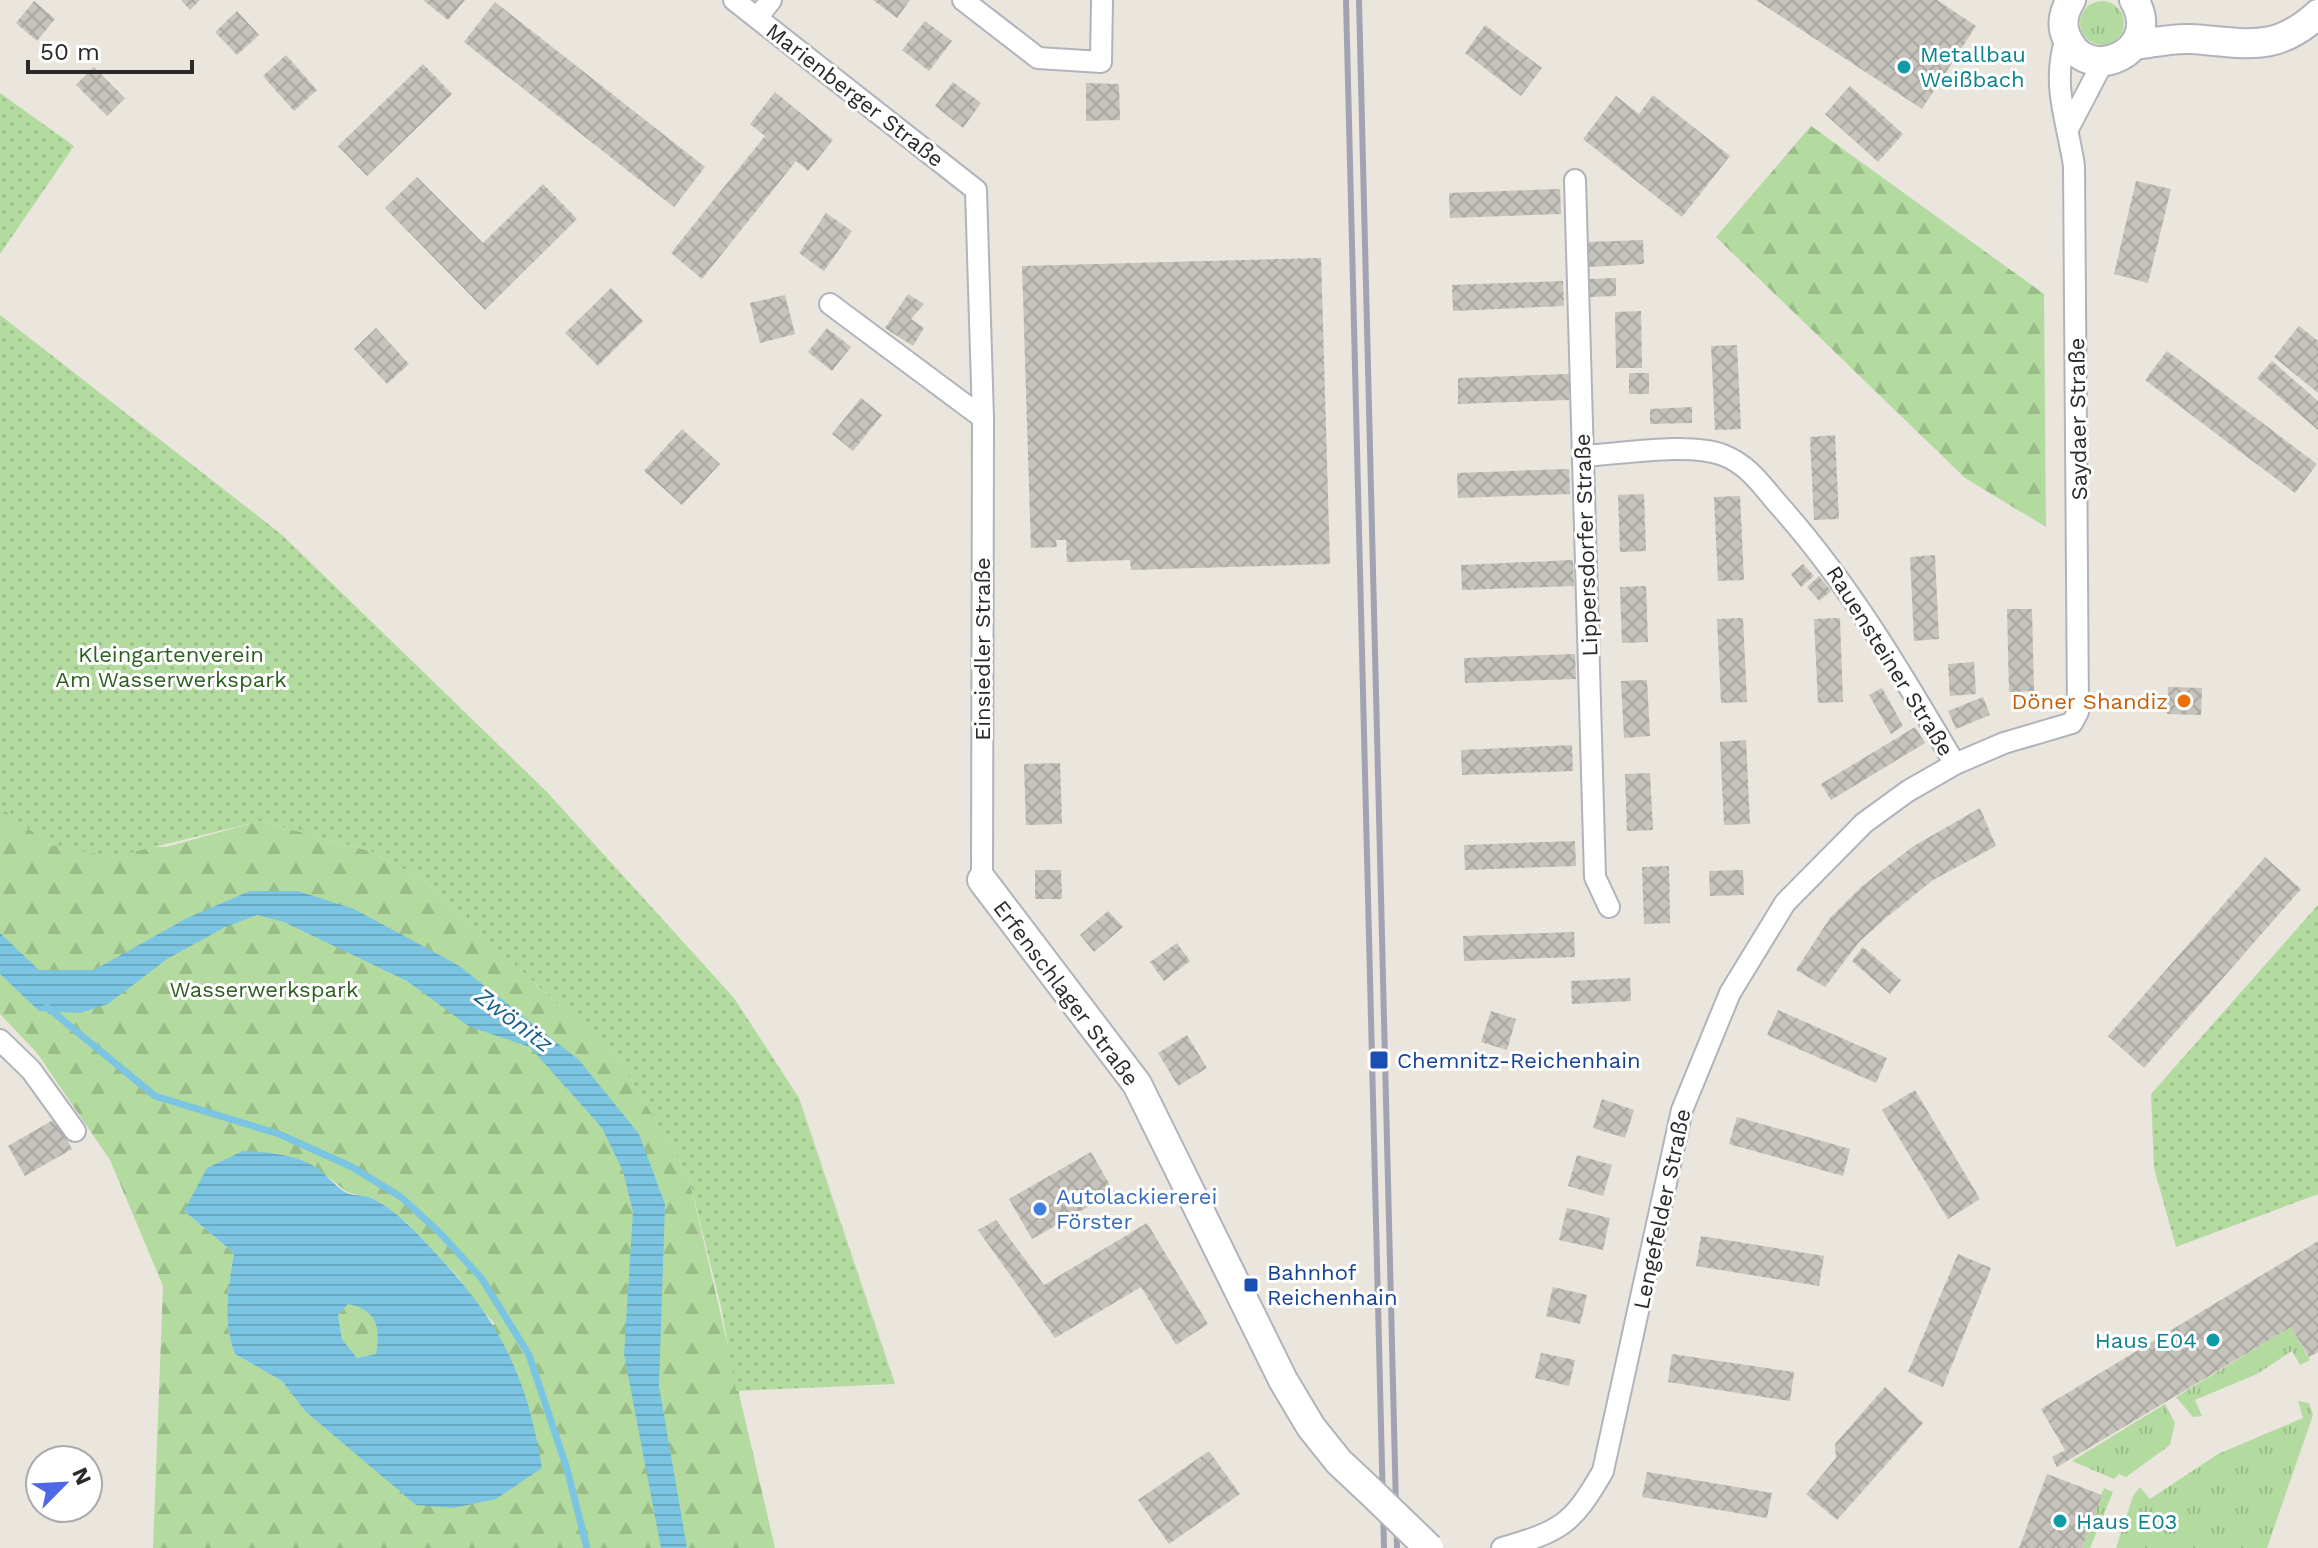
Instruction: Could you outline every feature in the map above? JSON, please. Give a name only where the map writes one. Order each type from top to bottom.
[{"type":"main road","points":[[2065,2],[2066,38],[2081,55],[2103,62],[2115,60],[2136,22],[2187,39],[2253,46],[2284,40],[2318,14]]},
{"type":"main road","name":"Erfenschlager Straße","points":[[982,880],[1137,1084],[1283,1380],[1311,1427],[1339,1462],[1429,1548]]},
{"type":"street","name":"Marienberger Straße","points":[[734,0],[976,190]]},
{"type":"street","points":[[757,18],[771,0]]},
{"type":"street","points":[[963,0],[1038,58],[1101,62],[1102,0]]},
{"type":"street","name":"Saydaer Straße","points":[[2066,38],[2058,62],[2061,108],[2069,127],[2075,213],[2078,712]]},
{"type":"street","points":[[2069,127],[2103,62]]},
{"type":"street","name":"Lippersdorfer Straße","points":[[1575,180],[1595,877],[1609,907]]},
{"type":"street","name":"Einsiedler Straße","points":[[976,190],[983,418],[982,880]]},
{"type":"street","points":[[830,304],[983,418]]},
{"type":"street","name":"Rauensteiner Straße","points":[[1583,456],[1692,451],[1721,454],[1744,465],[1814,544],[1874,627],[1955,764]]},
{"type":"street","name":"Lengefelder Straße","points":[[1502,1548],[1541,1542],[1561,1528],[1584,1505],[1603,1471],[1682,1110],[1730,993],[1785,903],[1864,823],[1908,791],[1955,764],[2004,743],[2072,723],[2078,712]]},
{"type":"street","points":[[0,1040],[31,1070],[75,1131]]},
{"type":"green space","points":[[2102,1],[2118,7],[2124,23],[2118,39],[2102,45],[2086,39],[2080,23],[2086,7]]},
{"type":"green space","points":[[0,93],[74,146],[0,254]]},
{"type":"green space","points":[[1811,126],[2044,294],[2046,527],[1965,478],[1716,237]]},
{"type":"green space","name":"Kleingartenverein Am Wasserwerkspark","points":[[0,315],[281,534],[547,792],[734,998],[799,1098],[895,1384],[736,1391],[722,1311],[688,1174],[621,1063],[424,880],[370,851],[260,821],[113,857],[50,845],[0,807]]},
{"type":"green space","name":"Wasserwerkspark","points":[[0,807],[50,845],[166,847],[260,821],[370,851],[424,880],[621,1063],[688,1174],[775,1548],[153,1548],[163,1286],[110,1160],[37,1053],[0,1014]],"holes":[[[275,1153],[314,1166],[347,1192],[372,1199],[406,1222],[459,1278],[471,1298],[495,1324],[305,1411],[282,1381],[235,1354],[227,1316],[234,1253],[184,1211]]]},
{"type":"green space","points":[[2318,905],[2318,1194],[2176,1247],[2154,1168],[2151,1094]]},
{"type":"green space","points":[[348,1303],[367,1310],[376,1321],[379,1335],[377,1354],[357,1358],[342,1339],[338,1315]]},
{"type":"green space","points":[[2291,1327],[2310,1360],[2300,1365],[2292,1351],[2257,1374],[2195,1400],[2202,1416],[2193,1417],[2176,1397]]},
{"type":"green space","points":[[2298,1401],[2309,1403],[2313,1415],[2267,1548],[2116,1548],[2133,1496],[2140,1487],[2150,1499],[2218,1454],[2303,1418]]},
{"type":"green space","points":[[2165,1404],[2175,1423],[2170,1445],[2126,1477],[2119,1474],[2114,1479],[2072,1461]]},
{"type":"green space","points":[[2104,1488],[2113,1492],[2090,1548],[2082,1548]]},
{"type":"water","name":"Zwönitz","points":[[250,891],[298,891],[354,909],[458,965],[579,1060],[639,1134],[665,1204],[659,1386],[687,1548],[661,1548],[624,1354],[633,1212],[623,1171],[602,1128],[530,1047],[470,1027],[407,981],[284,922],[257,915],[225,927],[167,959],[108,1004],[80,1013],[39,1011],[0,974],[0,933],[39,970],[94,970],[187,918]]},
{"type":"water","points":[[243,1151],[288,1156],[314,1166],[343,1190],[371,1198],[402,1219],[452,1271],[490,1321],[517,1373],[527,1401],[542,1468],[496,1499],[453,1508],[416,1505],[305,1411],[282,1381],[235,1354],[227,1316],[234,1253],[184,1211],[207,1168]],"holes":[[[348,1304],[371,1315],[378,1336],[376,1354],[357,1358],[342,1339],[338,1315]]]},
{"type":"building","points":[[181,0],[200,0],[190,10]]},
{"type":"building","points":[[423,0],[465,0],[448,20]]},
{"type":"building","points":[[873,0],[910,0],[897,18]]},
{"type":"building","name":"Metallbau Weißbach","points":[[1756,0],[1937,0],[1976,26],[1922,109]]},
{"type":"building","points":[[34,1],[55,19],[37,41],[16,23]]},
{"type":"building","points":[[495,2],[705,167],[674,207],[464,42]]},
{"type":"building","points":[[237,11],[259,35],[237,55],[215,32]]},
{"type":"building","points":[[925,21],[952,41],[929,71],[902,50]]},
{"type":"building","points":[[1485,25],[1542,68],[1521,96],[1465,53]]},
{"type":"building","points":[[286,55],[317,90],[294,111],[263,76]]},
{"type":"building","points":[[423,64],[452,94],[367,176],[338,146]]},
{"type":"building","points":[[94,67],[125,98],[107,116],[76,85]]},
{"type":"building","points":[[953,82],[981,103],[963,128],[935,106]]},
{"type":"building","points":[[1086,83],[1119,84],[1120,120],[1086,121]]},
{"type":"building","points":[[1850,86],[1903,134],[1878,162],[1825,114]]},
{"type":"building","points":[[775,92],[833,140],[808,171],[796,161],[702,279],[671,253],[765,136],[750,124]]},
{"type":"building","points":[[1653,95],[1730,156],[1682,217],[1583,139],[1616,96],[1639,114]]},
{"type":"building","points":[[417,177],[483,243],[543,184],[577,219],[485,310],[385,208]]},
{"type":"building","points":[[2136,181],[2171,189],[2148,283],[2114,274]]},
{"type":"building","points":[[1560,189],[1561,214],[1450,218],[1449,193]]},
{"type":"building","points":[[826,213],[852,231],[824,271],[799,253]]},
{"type":"building","points":[[1643,240],[1644,264],[1588,267],[1586,242]]},
{"type":"building","points":[[1321,258],[1330,564],[1131,570],[1130,560],[1067,562],[1066,540],[1056,540],[1057,547],[1031,548],[1022,266]]},
{"type":"building","points":[[1616,278],[1616,296],[1590,297],[1589,279]]},
{"type":"building","points":[[1563,281],[1564,306],[1453,311],[1452,285]]},
{"type":"building","points":[[611,288],[643,321],[598,366],[565,333]]},
{"type":"building","points":[[908,294],[924,304],[911,319],[924,328],[913,346],[885,328]]},
{"type":"building","points":[[785,295],[795,334],[760,343],[750,303]]},
{"type":"building","points":[[1641,311],[1642,368],[1616,368],[1615,312]]},
{"type":"building","points":[[2299,326],[2318,341],[2318,393],[2274,357]]},
{"type":"building","points":[[376,328],[409,364],[387,384],[354,349]]},
{"type":"building","points":[[827,328],[851,347],[832,371],[808,352]]},
{"type":"building","points":[[1737,345],[1741,429],[1715,430],[1711,346]]},
{"type":"building","points":[[2167,351],[2317,464],[2295,493],[2145,380]]},
{"type":"building","points":[[2272,361],[2318,401],[2318,430],[2257,378]]},
{"type":"building","points":[[1629,373],[1649,373],[1649,394],[1629,394]]},
{"type":"building","points":[[1569,374],[1569,400],[1458,404],[1458,378]]},
{"type":"building","points":[[861,398],[882,415],[853,451],[832,434]]},
{"type":"building","points":[[1692,407],[1692,423],[1650,424],[1650,409]]},
{"type":"building","points":[[682,429],[720,464],[682,505],[644,471]]},
{"type":"building","points":[[1835,435],[1839,519],[1814,520],[1810,437]]},
{"type":"building","points":[[1569,469],[1570,494],[1458,498],[1457,473]]},
{"type":"building","points":[[1644,494],[1646,551],[1620,552],[1618,495]]},
{"type":"building","points":[[1740,496],[1744,580],[1718,581],[1714,497]]},
{"type":"building","points":[[1935,555],[1939,639],[1914,641],[1910,557]]},
{"type":"building","points":[[1573,560],[1574,586],[1462,590],[1461,565]]},
{"type":"building","points":[[1803,564],[1814,576],[1801,587],[1791,574]]},
{"type":"building","points":[[1819,576],[1831,591],[1819,601],[1807,587]]},
{"type":"building","points":[[1646,586],[1648,642],[1622,643],[1620,587]]},
{"type":"building","points":[[2007,609],[2032,609],[2034,691],[2009,692]]},
{"type":"building","points":[[1743,618],[1747,702],[1721,703],[1717,619]]},
{"type":"building","points":[[1840,618],[1843,702],[1818,703],[1814,619]]},
{"type":"building","points":[[1575,654],[1576,679],[1465,683],[1464,658]]},
{"type":"building","points":[[1974,662],[1976,694],[1950,696],[1948,664]]},
{"type":"building","points":[[1647,680],[1650,736],[1624,738],[1621,681]]},
{"type":"building","name":"Döner Shandiz","points":[[2168,687],[2202,688],[2201,715],[2167,714]]},
{"type":"building","points":[[1882,688],[1903,726],[1891,734],[1869,695]]},
{"type":"building","points":[[1983,697],[1990,715],[1956,729],[1948,711]]},
{"type":"building","points":[[1915,727],[1925,743],[1831,800],[1821,784]]},
{"type":"building","points":[[1746,740],[1750,824],[1724,825],[1720,742]]},
{"type":"building","points":[[1572,745],[1573,771],[1462,775],[1461,750]]},
{"type":"building","points":[[1060,763],[1062,824],[1026,825],[1024,764]]},
{"type":"building","points":[[1650,773],[1653,830],[1627,831],[1625,774]]},
{"type":"building","points":[[1980,808],[1996,846],[1933,880],[1887,917],[1859,942],[1825,987],[1796,970],[1830,918],[1860,888],[1912,847]]},
{"type":"building","points":[[1575,841],[1576,866],[1465,870],[1464,845]]},
{"type":"building","points":[[2265,857],[2301,889],[2144,1068],[2108,1036]]},
{"type":"building","points":[[1669,866],[1670,923],[1644,924],[1642,867]]},
{"type":"building","points":[[1035,870],[1061,870],[1062,899],[1035,899]]},
{"type":"building","points":[[1743,870],[1744,895],[1710,896],[1709,871]]},
{"type":"building","points":[[1108,911],[1123,927],[1094,952],[1080,935]]},
{"type":"building","points":[[1574,932],[1575,957],[1464,961],[1463,936]]},
{"type":"building","points":[[1177,943],[1190,961],[1164,981],[1150,962]]},
{"type":"building","points":[[1863,947],[1901,980],[1890,994],[1852,961]]},
{"type":"building","points":[[1630,978],[1631,1001],[1572,1004],[1571,981]]},
{"type":"building","points":[[1778,1010],[1887,1058],[1876,1083],[1767,1035]]},
{"type":"building","points":[[1491,1011],[1516,1019],[1507,1050],[1481,1042]]},
{"type":"building","points":[[1187,1035],[1207,1068],[1178,1086],[1158,1053]]},
{"type":"building","points":[[1915,1090],[1980,1199],[1948,1219],[1882,1110]]},
{"type":"building","points":[[1602,1099],[1634,1110],[1625,1138],[1593,1128]]},
{"type":"building","points":[[1737,1117],[1850,1149],[1843,1176],[1729,1144]]},
{"type":"building","points":[[55,1119],[72,1149],[25,1176],[8,1146]]},
{"type":"building","points":[[1091,1152],[1114,1192],[1032,1239],[1009,1199]]},
{"type":"building","points":[[1577,1155],[1612,1165],[1603,1196],[1568,1186]]},
{"type":"building","points":[[1567,1208],[1610,1218],[1603,1250],[1559,1240]]},
{"type":"building","points":[[996,1220],[1044,1285],[1147,1223],[1208,1324],[1176,1345],[1141,1287],[1055,1338],[978,1230]]},
{"type":"building","points":[[1701,1236],[1824,1256],[1819,1286],[1696,1266]]},
{"type":"building","name":"Haus E04","points":[[2318,1241],[2318,1352],[2309,1357],[2291,1327],[2057,1467],[2052,1457],[2065,1450],[2041,1409]]},
{"type":"building","points":[[1958,1254],[1991,1268],[1943,1387],[1908,1372]]},
{"type":"building","points":[[1553,1287],[1587,1295],[1580,1324],[1546,1316]]},
{"type":"building","points":[[1541,1353],[1575,1360],[1569,1386],[1535,1378]]},
{"type":"building","points":[[1672,1354],[1794,1372],[1790,1401],[1668,1382]]},
{"type":"building","points":[[1885,1387],[1923,1423],[1837,1520],[1806,1494],[1836,1458],[1835,1444]]},
{"type":"building","points":[[1209,1451],[1240,1494],[1169,1544],[1138,1500]]},
{"type":"building","points":[[1647,1472],[1772,1493],[1767,1518],[1642,1497]]},
{"type":"building","name":"Haus E03","points":[[2047,1474],[2102,1495],[2082,1548],[2019,1548]]},
{"type":"waterway","points":[[47,1007],[155,1096],[279,1134],[352,1167],[401,1197],[440,1233],[482,1279],[529,1355],[567,1469],[587,1548]]},
{"type":"railway","points":[[1346,0],[1384,1548]]},
{"type":"railway","points":[[1359,0],[1397,1548]]},
{"type":"place","name":"Metallbau Weißbach","points":[[1904,67]]},
{"type":"place","name":"Döner Shandiz","points":[[2184,701]]},
{"type":"place","name":"Chemnitz-Reichenhain","points":[[1379,1060]]},
{"type":"place","name":"Autolackiererei Förster","points":[[1040,1209]]},
{"type":"place","name":"Bahnhof Reichenhain","points":[[1251,1285]]},
{"type":"place","name":"Haus E04","points":[[2213,1340]]},
{"type":"place","name":"Haus E03","points":[[2060,1521]]}]
